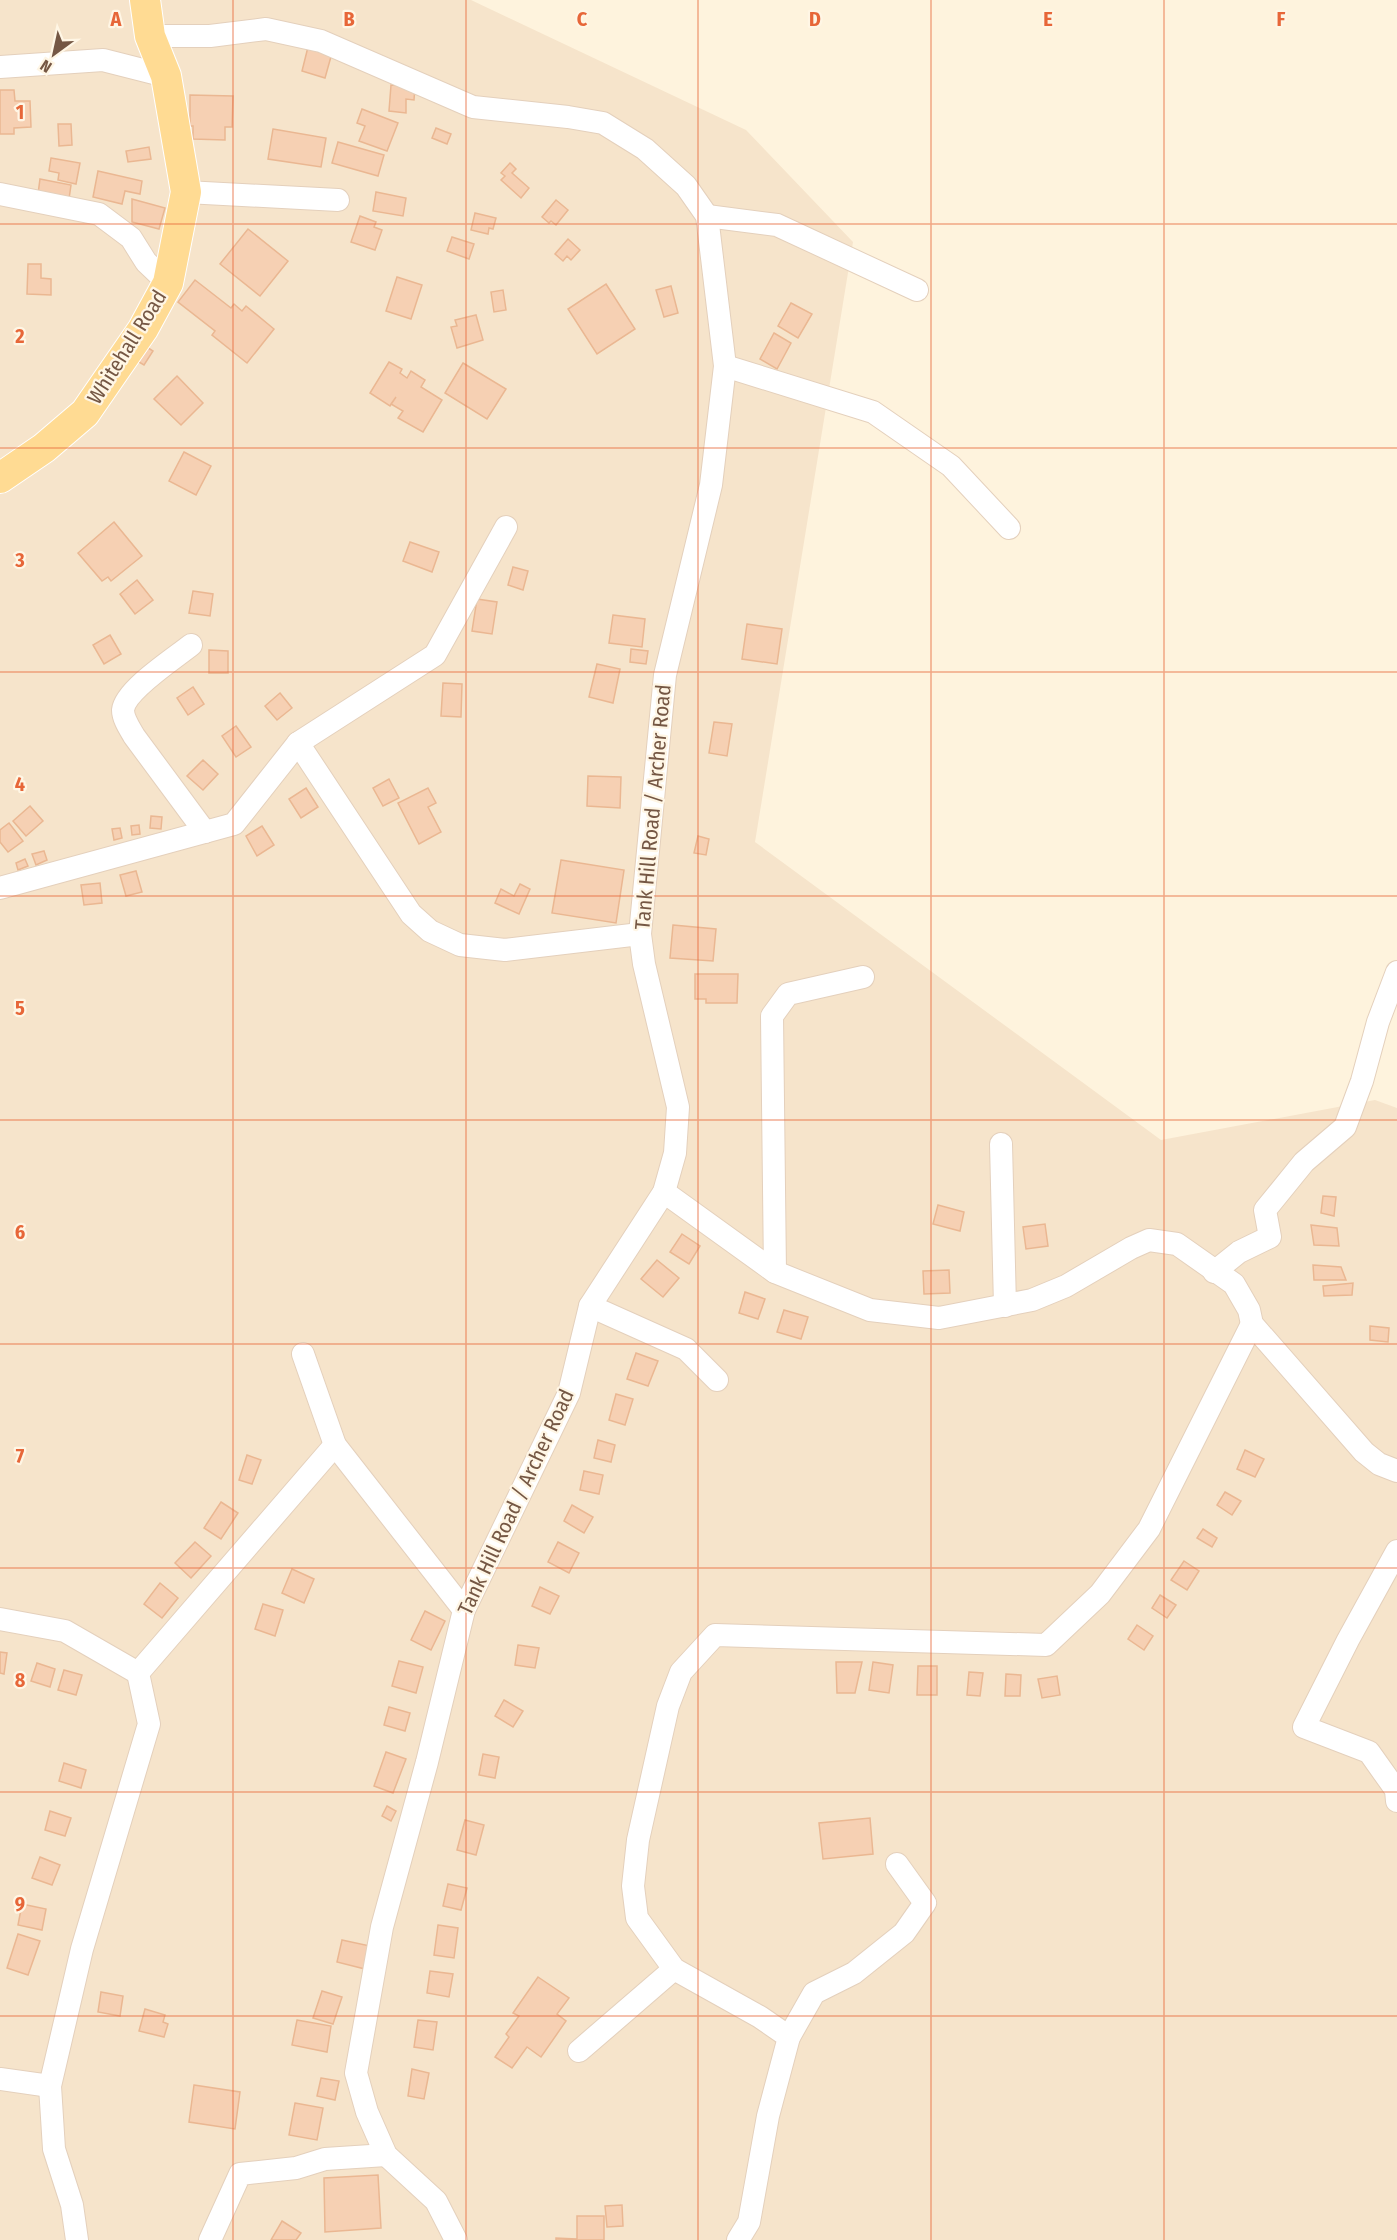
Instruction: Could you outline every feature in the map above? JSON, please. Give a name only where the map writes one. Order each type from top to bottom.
[{"type":"main road","name":"Whitehall Road","points":[[0,478],[44,448],[86,413],[143,329],[168,283],[186,192],[166,76],[150,36],[145,0]]},
{"type":"street","name":"Tank Hill Road / Archer Road","points":[[150,36],[210,36],[266,29],[321,41],[473,107],[603,123],[645,149],[686,186],[707,216],[725,366],[711,485],[665,675],[640,934],[644,964],[678,1107],[675,1153],[664,1192],[590,1306],[569,1393],[464,1610],[427,1762],[382,1927],[356,2073],[367,2112],[386,2156],[436,2201],[456,2240]]},
{"type":"street","points":[[0,68],[103,60],[166,76]]},
{"type":"street","points":[[186,192],[338,200]]},
{"type":"street","points":[[0,194],[99,214],[131,238],[146,262],[168,283]]},
{"type":"street","points":[[707,216],[777,225],[917,290]]},
{"type":"street","points":[[725,366],[873,412],[951,466],[1009,528]]},
{"type":"street","points":[[0,888],[234,824],[298,743],[435,655],[506,527]]},
{"type":"street","points":[[191,645],[130,694],[123,710],[126,722],[134,736],[205,832]]},
{"type":"street","points":[[298,743],[411,914],[430,931],[460,945],[505,950],[640,934]]},
{"type":"street","points":[[1214,1272],[1239,1252],[1270,1237],[1265,1210],[1304,1162],[1346,1127],[1362,1081],[1378,1022],[1397,972]]},
{"type":"street","points":[[775,1272],[772,1016],[788,994],[863,977]]},
{"type":"street","points":[[1001,1144],[1005,1306]]},
{"type":"street","points":[[664,1192],[775,1272],[870,1310],[939,1318],[1032,1300],[1066,1286],[1149,1240],[1177,1244],[1234,1284],[1249,1310],[1252,1324],[1364,1452],[1379,1464],[1397,1471]]},
{"type":"street","points":[[590,1306],[686,1350],[717,1380]]},
{"type":"street","points":[[789,2037],[760,2017],[674,1969],[637,1918],[633,1886],[638,1840],[668,1706],[681,1672],[716,1635],[1046,1645],[1100,1594],[1149,1529],[1252,1324]]},
{"type":"street","points":[[303,1353],[335,1445],[464,1610]]},
{"type":"street","points":[[138,1673],[335,1445]]},
{"type":"street","points":[[1397,1551],[1304,1727],[1369,1752],[1396,1790],[1397,1801]]},
{"type":"street","points":[[0,1618],[65,1631],[138,1673],[149,1724],[82,1949],[50,2086],[54,2149],[72,2205],[77,2240]]},
{"type":"street","points":[[738,2240],[749,2222],[768,2116],[789,2037],[814,1993],[854,1973],[904,1933],[925,1903],[897,1864]]},
{"type":"street","points":[[579,2051],[674,1969]]},
{"type":"street","points":[[0,2079],[50,2086]]},
{"type":"street","points":[[210,2240],[240,2174],[296,2168],[325,2159],[386,2156]]},
{"type":"shaded area","points":[[0,0],[471,0],[746,130],[853,242],[755,842],[1161,1140],[1375,1100],[1397,1108],[1397,2240],[0,2240]]},
{"type":"building","points":[[308,47],[332,53],[325,78],[302,71]]},
{"type":"building","points":[[391,85],[415,87],[414,100],[406,99],[406,113],[389,111]]},
{"type":"building","points":[[0,90],[14,90],[15,101],[30,101],[31,127],[14,128],[14,134],[0,134]]},
{"type":"building","points":[[190,95],[233,96],[232,127],[225,127],[225,140],[193,139],[193,126],[190,126]]},
{"type":"building","points":[[362,109],[398,123],[387,151],[359,141],[365,126],[357,123]]},
{"type":"building","points":[[58,124],[71,124],[72,145],[59,146]]},
{"type":"building","points":[[436,128],[451,134],[447,144],[432,138]]},
{"type":"building","points":[[273,129],[326,138],[321,167],[268,159]]},
{"type":"building","points":[[338,142],[384,155],[378,176],[332,163]]},
{"type":"building","points":[[149,147],[151,159],[128,162],[126,151]]},
{"type":"building","points":[[51,158],[80,163],[76,184],[58,180],[59,173],[49,171]]},
{"type":"building","points":[[510,163],[516,169],[512,173],[529,188],[521,198],[501,180],[505,176],[501,173]]},
{"type":"building","points":[[98,171],[142,181],[140,194],[125,191],[122,204],[93,197]]},
{"type":"building","points":[[40,179],[71,185],[69,199],[38,194]]},
{"type":"building","points":[[376,192],[406,198],[403,216],[373,211]]},
{"type":"building","points":[[132,199],[165,208],[159,229],[132,222]]},
{"type":"building","points":[[556,200],[568,210],[556,225],[542,217]]},
{"type":"building","points":[[475,213],[496,218],[493,229],[489,228],[488,234],[471,230]]},
{"type":"building","points":[[360,216],[376,222],[374,227],[382,230],[375,250],[351,242]]},
{"type":"building","points":[[248,229],[288,261],[260,296],[220,264]]},
{"type":"building","points":[[452,237],[474,244],[469,259],[447,251]]},
{"type":"building","points":[[568,239],[580,250],[571,260],[567,256],[563,261],[555,254]]},
{"type":"building","points":[[28,264],[41,264],[41,278],[51,279],[51,295],[27,294]]},
{"type":"building","points":[[397,277],[422,285],[411,319],[386,311]]},
{"type":"building","points":[[195,280],[231,308],[234,304],[242,311],[246,306],[274,329],[247,363],[212,335],[215,331],[178,302]]},
{"type":"building","points":[[606,284],[635,329],[597,354],[568,309]]},
{"type":"building","points":[[671,286],[678,313],[664,317],[656,290]]},
{"type":"building","points":[[503,290],[506,310],[494,312],[491,292]]},
{"type":"building","points":[[791,303],[812,314],[798,338],[778,326]]},
{"type":"building","points":[[476,315],[483,340],[457,348],[451,327],[457,326],[455,320]]},
{"type":"building","points":[[774,333],[791,343],[777,369],[760,359]]},
{"type":"building","points":[[142,344],[153,351],[144,365],[132,358]]},
{"type":"building","points":[[389,362],[402,369],[400,373],[407,378],[411,371],[425,380],[421,387],[442,400],[423,432],[398,418],[403,411],[391,404],[390,406],[370,393]]},
{"type":"building","points":[[463,363],[506,389],[487,419],[445,393]]},
{"type":"building","points":[[177,376],[203,403],[181,425],[154,399]]},
{"type":"building","points":[[184,452],[211,466],[196,495],[169,481]]},
{"type":"building","points":[[114,522],[142,556],[111,581],[108,577],[102,581],[78,553]]},
{"type":"building","points":[[410,542],[439,552],[432,572],[403,561]]},
{"type":"building","points":[[513,567],[528,571],[523,590],[508,585]]},
{"type":"building","points":[[137,580],[153,600],[135,614],[120,594]]},
{"type":"building","points":[[193,591],[213,594],[210,616],[189,613]]},
{"type":"building","points":[[477,599],[497,602],[492,634],[472,631]]},
{"type":"building","points":[[613,615],[645,619],[642,647],[609,643]]},
{"type":"building","points":[[747,624],[782,629],[777,664],[742,659]]},
{"type":"building","points":[[110,635],[121,654],[104,664],[93,645]]},
{"type":"building","points":[[631,649],[648,651],[646,664],[630,662]]},
{"type":"building","points":[[209,650],[228,651],[228,673],[209,673]]},
{"type":"building","points":[[597,664],[620,669],[613,703],[589,697]]},
{"type":"building","points":[[443,683],[462,684],[461,717],[441,716]]},
{"type":"building","points":[[193,687],[204,704],[188,715],[177,698]]},
{"type":"building","points":[[280,693],[292,708],[277,720],[265,706]]},
{"type":"building","points":[[714,722],[732,724],[727,756],[709,753]]},
{"type":"building","points":[[236,726],[251,747],[236,757],[222,736]]},
{"type":"building","points":[[203,760],[218,774],[203,790],[187,776]]},
{"type":"building","points":[[588,776],[621,777],[620,808],[587,806]]},
{"type":"building","points":[[389,779],[399,798],[383,806],[373,788]]},
{"type":"building","points":[[306,788],[318,807],[301,818],[289,799]]},
{"type":"building","points":[[428,788],[436,803],[428,807],[441,832],[419,844],[398,803]]},
{"type":"building","points":[[30,806],[43,821],[26,836],[13,821]]},
{"type":"building","points":[[151,816],[162,817],[161,829],[150,828]]},
{"type":"building","points":[[9,823],[23,841],[8,852],[0,842],[0,830]]},
{"type":"building","points":[[139,825],[140,834],[132,835],[131,826]]},
{"type":"building","points":[[262,826],[274,845],[257,856],[246,836]]},
{"type":"building","points":[[120,828],[122,838],[114,840],[112,829]]},
{"type":"building","points":[[698,836],[709,839],[706,855],[694,853]]},
{"type":"building","points":[[44,851],[47,860],[36,865],[32,854]]},
{"type":"building","points":[[25,859],[28,866],[18,870],[16,863]]},
{"type":"building","points":[[561,860],[624,870],[616,923],[552,913]]},
{"type":"building","points":[[136,871],[142,892],[126,896],[120,875]]},
{"type":"building","points":[[100,883],[102,903],[84,905],[81,885]]},
{"type":"building","points":[[520,884],[530,889],[519,914],[495,903],[501,889],[514,896]]},
{"type":"building","points":[[673,925],[716,929],[713,961],[670,958]]},
{"type":"building","points":[[695,974],[738,974],[737,1003],[706,1003],[706,999],[695,999]]},
{"type":"building","points":[[1323,1196],[1336,1197],[1334,1216],[1321,1213]]},
{"type":"building","points":[[938,1205],[964,1212],[960,1231],[933,1224]]},
{"type":"building","points":[[1045,1224],[1048,1246],[1026,1249],[1023,1227]]},
{"type":"building","points":[[1311,1225],[1337,1228],[1339,1246],[1314,1245]]},
{"type":"building","points":[[682,1234],[700,1246],[689,1264],[670,1252]]},
{"type":"building","points":[[657,1260],[679,1278],[663,1297],[641,1279]]},
{"type":"building","points":[[1313,1265],[1341,1267],[1346,1280],[1314,1280]]},
{"type":"building","points":[[949,1270],[950,1293],[924,1294],[923,1271]]},
{"type":"building","points":[[1353,1283],[1352,1295],[1324,1296],[1323,1286]]},
{"type":"building","points":[[745,1292],[765,1299],[758,1319],[739,1313]]},
{"type":"building","points":[[784,1310],[808,1317],[801,1339],[777,1332]]},
{"type":"building","points":[[1370,1326],[1389,1328],[1388,1342],[1370,1340]]},
{"type":"building","points":[[636,1353],[658,1361],[648,1386],[627,1379]]},
{"type":"building","points":[[616,1394],[633,1399],[625,1425],[609,1420]]},
{"type":"building","points":[[598,1440],[615,1445],[611,1462],[594,1458]]},
{"type":"building","points":[[1245,1450],[1264,1459],[1255,1477],[1237,1469]]},
{"type":"building","points":[[247,1455],[261,1460],[252,1484],[239,1480]]},
{"type":"building","points":[[584,1471],[603,1475],[599,1494],[580,1490]]},
{"type":"building","points":[[1225,1492],[1241,1501],[1232,1515],[1217,1505]]},
{"type":"building","points":[[221,1502],[238,1513],[221,1539],[204,1528]]},
{"type":"building","points":[[572,1505],[593,1517],[584,1533],[564,1521]]},
{"type":"building","points":[[1203,1529],[1217,1538],[1212,1547],[1197,1538]]},
{"type":"building","points":[[195,1542],[211,1556],[191,1578],[175,1563]]},
{"type":"building","points":[[558,1542],[579,1553],[569,1573],[548,1562]]},
{"type":"building","points":[[1184,1561],[1199,1571],[1187,1590],[1171,1580]]},
{"type":"building","points":[[292,1569],[314,1579],[304,1603],[282,1593]]},
{"type":"building","points":[[160,1583],[178,1598],[162,1618],[144,1604]]},
{"type":"building","points":[[540,1587],[559,1596],[550,1614],[532,1606]]},
{"type":"building","points":[[1160,1595],[1176,1605],[1167,1618],[1152,1608]]},
{"type":"building","points":[[263,1604],[283,1610],[275,1636],[255,1629]]},
{"type":"building","points":[[425,1611],[445,1621],[431,1650],[411,1640]]},
{"type":"building","points":[[1137,1625],[1153,1636],[1144,1650],[1128,1639]]},
{"type":"building","points":[[518,1645],[539,1648],[535,1668],[515,1665]]},
{"type":"building","points":[[0,1652],[7,1653],[4,1674],[0,1673]]},
{"type":"building","points":[[399,1661],[423,1667],[416,1693],[392,1686]]},
{"type":"building","points":[[836,1662],[862,1662],[855,1693],[837,1693]]},
{"type":"building","points":[[873,1662],[893,1665],[889,1693],[869,1690]]},
{"type":"building","points":[[37,1663],[55,1669],[50,1687],[31,1681]]},
{"type":"building","points":[[918,1666],[937,1666],[937,1695],[917,1695]]},
{"type":"building","points":[[64,1670],[82,1675],[76,1695],[58,1690]]},
{"type":"building","points":[[969,1672],[983,1673],[980,1696],[967,1695]]},
{"type":"building","points":[[1006,1674],[1021,1675],[1020,1696],[1005,1696]]},
{"type":"building","points":[[1057,1676],[1060,1695],[1042,1698],[1038,1679]]},
{"type":"building","points":[[504,1700],[523,1711],[513,1727],[495,1716]]},
{"type":"building","points":[[389,1707],[410,1713],[405,1731],[384,1725]]},
{"type":"building","points":[[386,1752],[406,1759],[393,1793],[374,1786]]},
{"type":"building","points":[[483,1754],[499,1757],[495,1778],[479,1775]]},
{"type":"building","points":[[64,1763],[86,1770],[81,1788],[59,1781]]},
{"type":"building","points":[[387,1806],[396,1811],[391,1821],[382,1816]]},
{"type":"building","points":[[50,1811],[71,1818],[65,1836],[45,1830]]},
{"type":"building","points":[[870,1818],[873,1854],[823,1859],[819,1823]]},
{"type":"building","points":[[465,1820],[484,1825],[476,1855],[457,1850]]},
{"type":"building","points":[[40,1857],[60,1865],[52,1885],[32,1878]]},
{"type":"building","points":[[448,1884],[467,1888],[461,1910],[443,1906]]},
{"type":"building","points":[[22,1904],[46,1909],[42,1930],[18,1925]]},
{"type":"building","points":[[438,1925],[458,1928],[454,1958],[434,1955]]},
{"type":"building","points":[[18,1934],[40,1941],[28,1975],[7,1968]]},
{"type":"building","points":[[342,1940],[370,1946],[365,1969],[337,1962]]},
{"type":"building","points":[[430,1971],[453,1974],[449,1997],[427,1993]]},
{"type":"building","points":[[538,1977],[569,1998],[557,2014],[566,2021],[541,2057],[527,2047],[512,2068],[495,2057],[509,2037],[506,2034],[519,2016],[513,2013]]},
{"type":"building","points":[[322,1991],[342,1997],[333,2024],[313,2018]]},
{"type":"building","points":[[101,1992],[123,1996],[120,2016],[98,2012]]},
{"type":"building","points":[[145,2009],[165,2015],[163,2022],[168,2024],[164,2037],[139,2031]]},
{"type":"building","points":[[297,2020],[331,2026],[327,2052],[292,2045]]},
{"type":"building","points":[[418,2020],[437,2022],[433,2050],[414,2047]]},
{"type":"building","points":[[412,2069],[429,2073],[424,2099],[408,2096]]},
{"type":"building","points":[[321,2078],[339,2081],[335,2100],[317,2096]]},
{"type":"building","points":[[194,2085],[240,2092],[235,2129],[189,2122]]},
{"type":"building","points":[[295,2103],[323,2108],[317,2140],[289,2135]]},
{"type":"building","points":[[378,2175],[381,2228],[325,2232],[324,2178]]},
{"type":"building","points":[[622,2205],[623,2226],[607,2227],[605,2206]]},
{"type":"building","points":[[577,2216],[604,2216],[604,2240],[556,2240],[556,2238],[577,2239]]},
{"type":"building","points":[[282,2221],[301,2233],[296,2240],[271,2240]]}]
